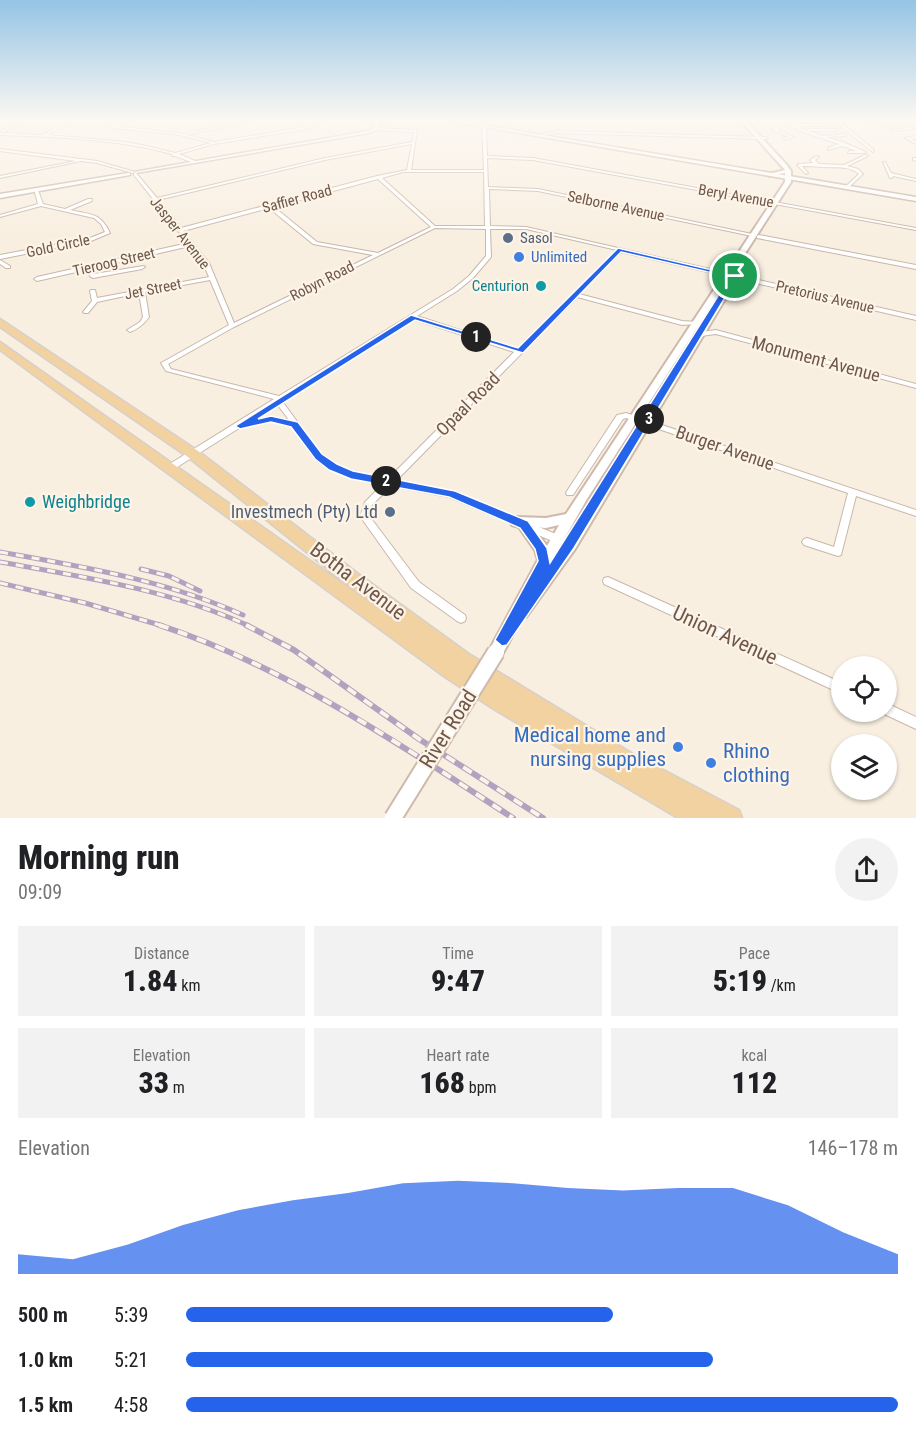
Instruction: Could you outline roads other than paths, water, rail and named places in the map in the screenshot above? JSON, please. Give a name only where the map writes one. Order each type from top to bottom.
[{"type":"main road","points":[[779,159],[791,176]]},
{"type":"main road","points":[[784,159],[791,166],[791,176]]},
{"type":"main road","points":[[771,175],[791,176]]},
{"type":"main road","name":"River Road","points":[[393,818],[564,542],[648,421],[704,330],[754,234],[777,204],[791,176]]},
{"type":"main road","name":"River Road","points":[[499,646],[545,561],[564,542],[570,518],[690,325],[731,275]]},
{"type":"main road","name":"Botha Avenue","points":[[0,322],[193,454],[351,578],[463,660],[626,761],[731,818]]},
{"type":"main road","name":"Botha Avenue","points":[[0,345],[451,671],[499,702],[698,818]]},
{"type":"main road","points":[[521,523],[546,523],[570,518]]},
{"type":"main road","points":[[521,523],[541,548],[545,561]]},
{"type":"street","points":[[76,159],[132,173]]},
{"type":"street","points":[[186,159],[194,162]]},
{"type":"street","points":[[0,196],[210,159]]},
{"type":"street","points":[[154,200],[325,159]]},
{"type":"street","points":[[409,171],[411,159]]},
{"type":"street","points":[[171,467],[464,284],[489,256],[485,159]]},
{"type":"street","name":"Beryl Avenue","points":[[534,159],[916,230]]},
{"type":"street","points":[[677,159],[771,175]]},
{"type":"street","points":[[814,159],[812,160],[817,162],[815,165]]},
{"type":"street","points":[[806,173],[799,165],[831,168],[845,166],[859,159]]},
{"type":"street","points":[[0,177],[83,160]]},
{"type":"street","points":[[884,163],[890,176],[916,180]]},
{"type":"street","points":[[845,166],[858,170],[861,174],[847,188]]},
{"type":"street","name":"Saffier Road","points":[[181,230],[378,177],[409,171],[486,171]]},
{"type":"street","name":"Jasper Avenue","points":[[132,173],[206,263],[232,326]]},
{"type":"street","points":[[791,176],[914,199],[916,193]]},
{"type":"street","points":[[378,177],[434,227]]},
{"type":"street","name":"Selborne Avenue","points":[[487,188],[534,189],[916,267]]},
{"type":"street","points":[[36,190],[41,205]]},
{"type":"street","points":[[65,210],[90,200]]},
{"type":"street","name":"Gold Circle","points":[[0,216],[41,205],[99,218],[108,233],[99,237],[0,258],[8,267]]},
{"type":"street","points":[[270,206],[315,243],[377,254]]},
{"type":"street","name":"Robyn Road","points":[[279,400],[271,395],[168,370],[164,363],[232,326],[434,227],[488,227]]},
{"type":"street","name":"Pretorius Avenue","points":[[488,227],[526,228],[916,318]]},
{"type":"street","name":"Tieroog Street","points":[[37,279],[191,244]]},
{"type":"street","name":"Opaal Road","points":[[461,618],[416,585],[364,517],[368,504],[620,250]]},
{"type":"street","points":[[86,268],[93,276],[142,267]]},
{"type":"street","name":"Jet Street","points":[[94,301],[213,278]]},
{"type":"street","points":[[86,312],[94,301],[93,291]]},
{"type":"street","points":[[130,330],[142,323],[146,317],[142,291]]},
{"type":"street","points":[[575,295],[690,325]]},
{"type":"street","points":[[414,317],[520,352]]},
{"type":"street","name":"Monument Avenue","points":[[704,330],[916,386]]},
{"type":"street","points":[[279,400],[318,456],[333,467],[351,475],[451,494],[564,542]]},
{"type":"street","points":[[570,493],[620,417],[635,416]]},
{"type":"street","name":"Burger Avenue","points":[[635,416],[916,513]]},
{"type":"street","points":[[240,426],[271,419],[294,424]]},
{"type":"street","points":[[807,542],[838,552],[853,491]]},
{"type":"street","name":"Union Avenue","points":[[608,581],[831,683]]},
{"type":"street","points":[[897,714],[916,723]]},
{"type":"railway","points":[[0,552],[93,569],[154,584],[184,592],[243,615]]},
{"type":"railway","points":[[0,562],[127,586],[189,603],[249,626]]},
{"type":"railway","points":[[141,569],[169,576],[200,591]]},
{"type":"railway","points":[[0,583],[85,603],[163,626]]},
{"type":"railway","points":[[159,625],[206,642],[298,685],[386,736],[513,818]]},
{"type":"railway","points":[[246,625],[294,650],[419,739],[543,818]]},
{"type":"place","name":"Sasol","points":[[508,238]]},
{"type":"place","name":"Unlimited","points":[[519,257]]},
{"type":"place","name":"Centurion","points":[[541,286]]},
{"type":"place","name":"Weighbridge","points":[[30,502]]},
{"type":"place","name":"Investmech (Pty) Ltd","points":[[390,512]]},
{"type":"place","name":"Medical home and nursing supplies","points":[[678,747]]},
{"type":"place","name":"Rhino clothing","points":[[711,763]]}]
